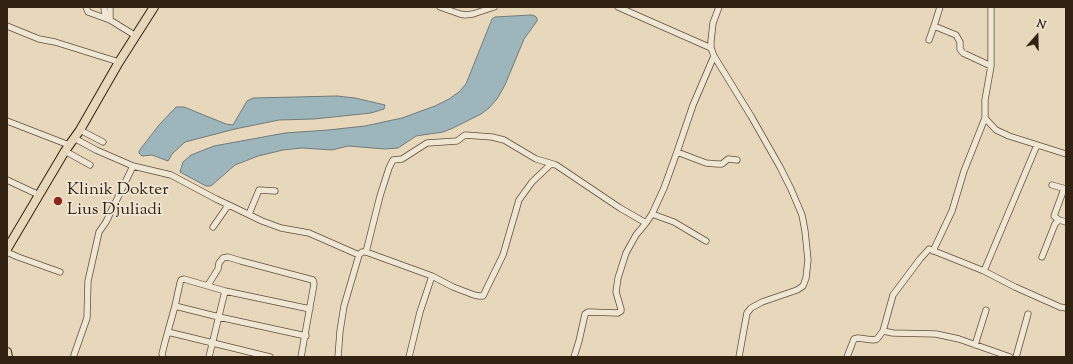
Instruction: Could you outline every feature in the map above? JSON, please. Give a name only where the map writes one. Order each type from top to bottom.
[{"type":"main road","points":[[7,249],[80,130],[119,62],[154,7]]},
{"type":"main road","points":[[7,352],[8,357]]},
{"type":"street","points":[[86,7],[88,12],[108,19],[136,36]]},
{"type":"street","points":[[104,7],[108,19]]},
{"type":"street","points":[[108,19],[110,7]]},
{"type":"street","points":[[440,7],[465,15],[494,7]]},
{"type":"street","points":[[618,7],[711,48]]},
{"type":"street","points":[[719,7],[713,23],[711,48],[714,56],[751,116],[791,189],[802,215],[808,260],[808,272],[803,286],[797,290],[762,302],[750,308],[744,329],[739,357]]},
{"type":"street","points":[[930,40],[940,7]]},
{"type":"street","points":[[933,251],[952,211],[964,171],[985,118],[985,100],[991,66],[991,7]]},
{"type":"street","points":[[7,26],[39,39],[55,42],[119,62]]},
{"type":"street","points":[[934,26],[956,35],[960,42],[962,51],[991,66]]},
{"type":"street","points":[[574,357],[579,341],[584,314],[588,312],[618,313],[621,311],[616,292],[620,271],[626,253],[636,235],[652,214],[664,188],[693,105],[714,56]]},
{"type":"street","points":[[985,118],[996,130],[1066,154]]},
{"type":"street","points":[[7,120],[70,145],[96,150],[133,166],[171,175],[216,199],[281,228],[309,233],[359,255]]},
{"type":"street","points":[[80,130],[103,142]]},
{"type":"street","points":[[366,252],[380,196],[393,160],[402,159],[428,143],[457,141],[465,135],[492,137],[504,140],[536,159],[553,164],[620,208],[646,223]]},
{"type":"street","points":[[70,145],[90,165]]},
{"type":"street","points":[[984,271],[1037,145]]},
{"type":"street","points":[[676,152],[706,163],[722,164],[728,159],[737,160]]},
{"type":"street","points":[[338,357],[344,306],[359,255],[362,252],[366,252],[432,276],[453,287],[474,295],[484,295],[493,273],[503,255],[519,200],[532,182],[551,164],[553,164]]},
{"type":"street","points":[[74,357],[87,318],[88,281],[99,232],[106,222],[133,166]]},
{"type":"street","points":[[7,180],[39,195]]},
{"type":"street","points":[[1052,185],[1065,189],[1054,216],[1059,220],[1066,222]]},
{"type":"street","points":[[249,214],[259,190],[275,192]]},
{"type":"street","points":[[213,227],[227,207],[231,206]]},
{"type":"street","points":[[652,214],[674,222],[706,241]]},
{"type":"street","points":[[1042,257],[1055,224],[1059,220]]},
{"type":"street","points":[[7,249],[9,253],[18,257],[60,272]]},
{"type":"street","points":[[847,357],[854,339],[858,338],[873,340],[876,339],[883,331],[892,295],[929,249],[984,271],[1015,287],[1060,307],[1066,308]]},
{"type":"street","points":[[208,286],[218,269],[219,263],[223,258],[228,257],[312,279],[314,284],[306,336],[301,357]]},
{"type":"street","points":[[409,357],[420,312],[432,276]]},
{"type":"street","points":[[163,357],[162,354],[181,280],[184,278],[225,291],[310,309]]},
{"type":"street","points":[[209,357],[225,291]]},
{"type":"street","points":[[175,306],[306,336]]},
{"type":"street","points":[[976,345],[986,310]]},
{"type":"street","points":[[1016,357],[1028,314]]},
{"type":"street","points":[[883,331],[893,333],[936,334],[959,339],[1010,357]]},
{"type":"street","points":[[168,332],[270,357]]},
{"type":"water","points":[[531,15],[537,18],[537,21],[524,39],[505,85],[497,99],[481,114],[453,128],[443,132],[416,136],[398,148],[385,149],[348,146],[332,150],[302,148],[283,150],[258,156],[235,165],[211,186],[206,186],[180,172],[183,162],[191,155],[214,146],[285,133],[365,126],[402,118],[435,106],[459,92],[466,84],[492,19],[495,17]]},
{"type":"water","points":[[337,96],[355,98],[385,105],[384,109],[371,113],[314,119],[279,120],[235,129],[185,142],[172,154],[168,161],[152,155],[142,156],[139,153],[159,125],[176,107],[184,107],[226,124],[233,125],[247,101],[253,98]]},
{"type":"place","name":"Klinik Dokter Lius Djuliadi","points":[[58,201]]}]
